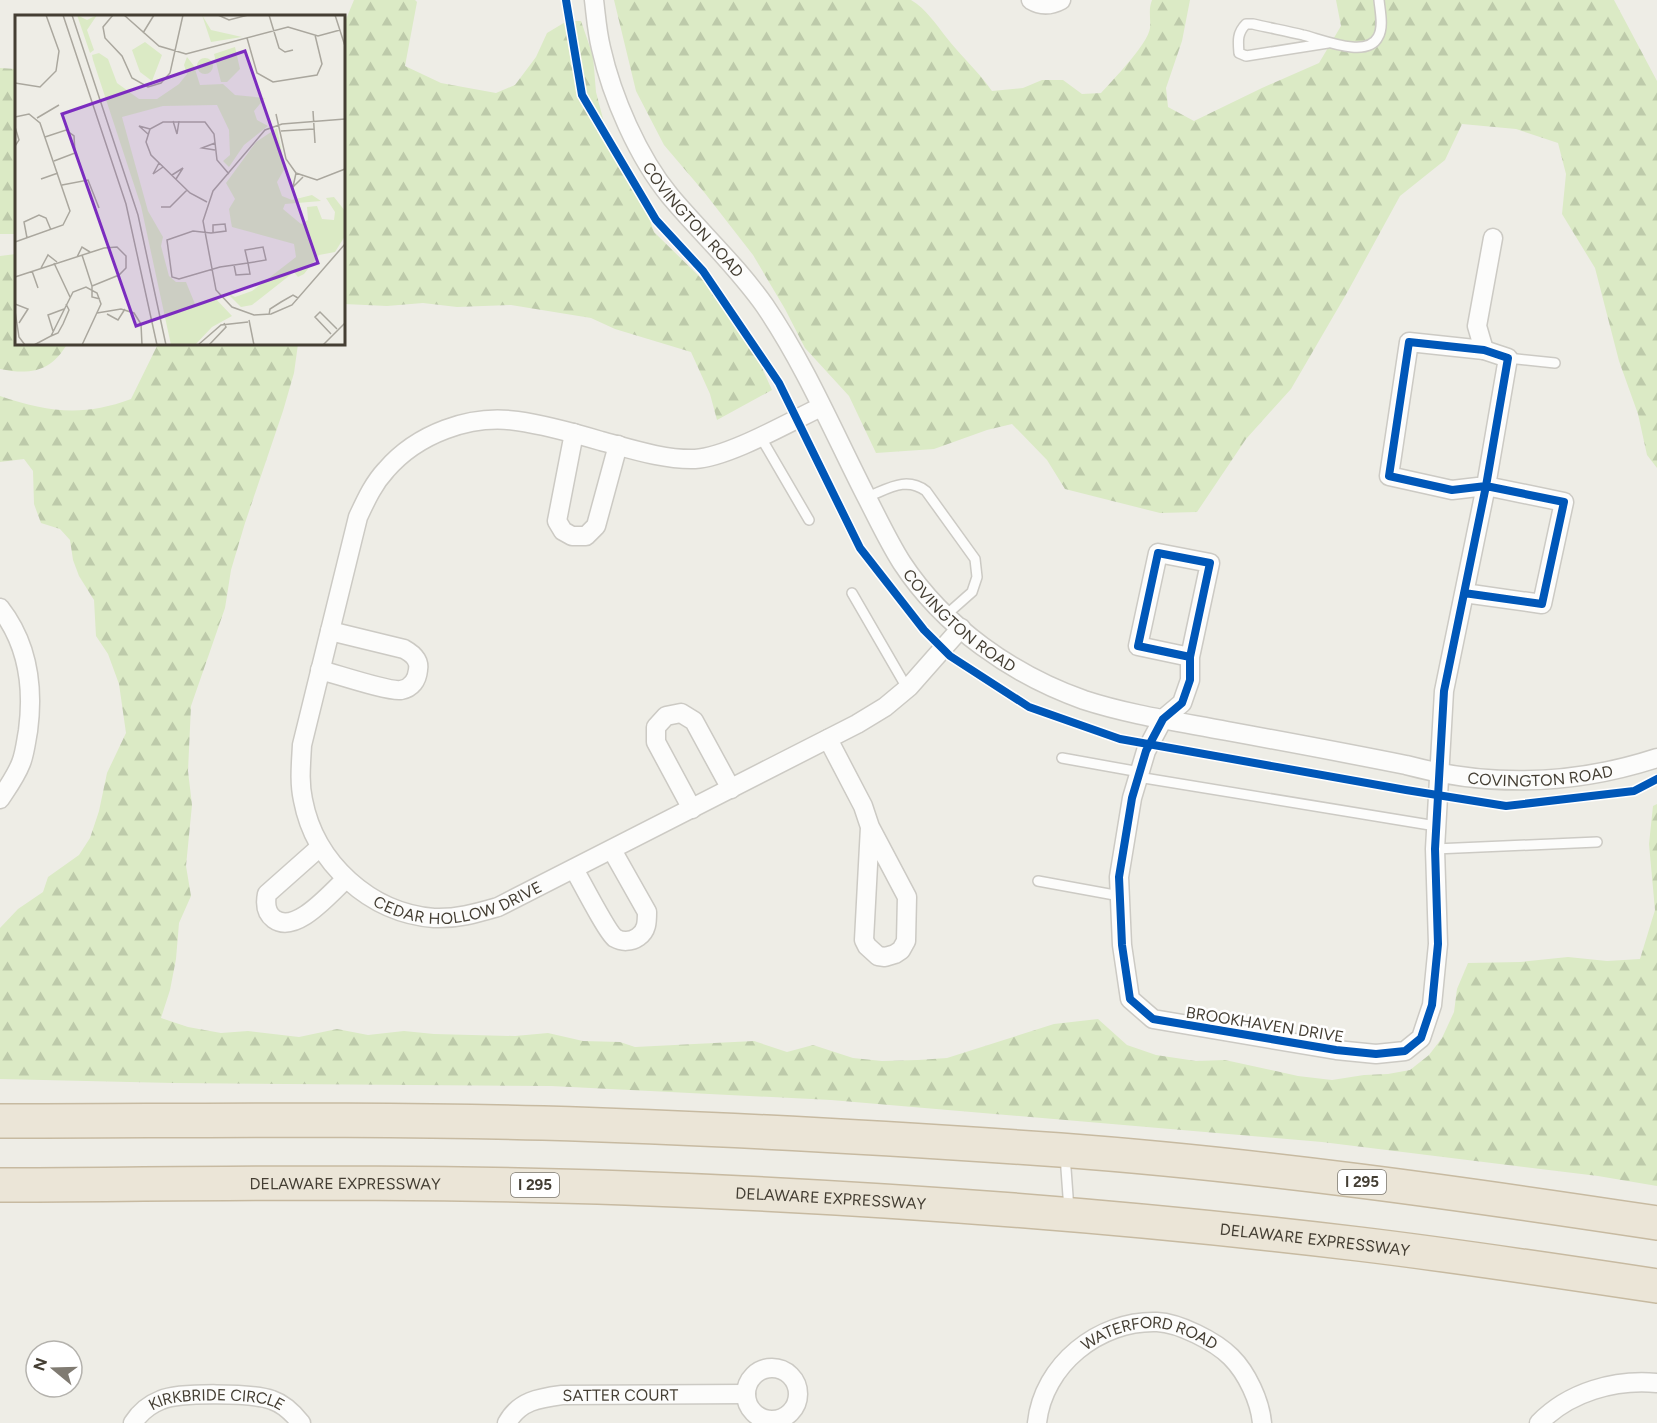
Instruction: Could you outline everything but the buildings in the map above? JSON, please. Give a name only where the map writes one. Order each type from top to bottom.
[{"type":"highway","name":"I 295","points":[[0,1121],[550,1124],[886,1139],[1065,1151],[1359,1181],[1657,1223]]},
{"type":"highway","name":"DELAWARE EXPRESSWAY","points":[[0,1185],[384,1184],[626,1188],[795,1196],[1069,1215],[1190,1226],[1361,1244],[1657,1286]]},
{"type":"street","name":"COVINGTON ROAD","points":[[594,0],[602,52],[616,96],[630,130],[656,176],[754,290],[784,334],[903,564],[924,592],[946,615],[984,647],[1007,662],[1059,689],[1095,702],[1164,719],[1406,765],[1439,774],[1517,781],[1557,780],[1625,768],[1657,758]]},
{"type":"street","points":[[1031,0],[1046,5],[1061,0]]},
{"type":"street","points":[[1484,350],[1477,326],[1493,238]]},
{"type":"street","points":[[1464,593],[1542,604],[1564,502],[1486,486],[1452,490],[1389,476],[1409,342],[1484,350],[1508,357]]},
{"type":"street","name":"BROOKHAVEN DRIVE","points":[[1190,657],[1138,646],[1158,553],[1210,563],[1190,657],[1190,680],[1182,703],[1164,719],[1146,751],[1132,798],[1119,877],[1122,945],[1130,999],[1153,1019],[1336,1050],[1376,1054],[1405,1051],[1421,1038],[1432,1005],[1438,944],[1435,849],[1444,691],[1486,486],[1508,357]]},
{"type":"street","name":"CEDAR HOLLOW DRIVE","points":[[821,407],[730,450],[695,459],[670,458],[517,421],[469,422],[435,433],[402,453],[372,488],[358,517],[302,745],[300,777],[302,800],[310,828],[320,847],[346,879],[368,895],[397,910],[418,916],[450,918],[498,908],[828,739],[885,707],[907,688],[961,628]]},
{"type":"street","points":[[574,433],[557,516],[563,531],[572,536],[586,536],[596,526],[618,445]]},
{"type":"street","points":[[0,608],[18,638],[26,661],[30,684],[30,704],[26,746],[21,762],[0,799]]},
{"type":"street","points":[[320,670],[399,690],[413,684],[417,677],[419,666],[414,655],[405,649],[330,631]]},
{"type":"street","points":[[692,809],[656,741],[656,726],[666,716],[681,713],[694,722],[731,789]]},
{"type":"street","points":[[828,739],[864,806],[870,827],[907,897],[906,940],[901,950],[885,957],[872,952],[864,940],[870,827]]},
{"type":"street","points":[[320,847],[270,890],[266,908],[272,918],[288,924],[298,921],[346,879]]},
{"type":"street","points":[[574,869],[613,936],[626,941],[639,937],[645,929],[646,912],[612,850]]},
{"type":"street","name":"WATERFORD ROAD","points":[[1037,1423],[1042,1400],[1051,1381],[1072,1353],[1090,1341],[1118,1328],[1158,1322],[1178,1326],[1191,1332],[1233,1359],[1254,1395],[1262,1423]]},
{"type":"street","points":[[1539,1423],[1563,1404],[1587,1392],[1612,1384],[1657,1383]]},
{"type":"street","name":"SATTER COURT","points":[[507,1423],[512,1414],[530,1401],[562,1395],[746,1394]]},
{"type":"street","name":"KIRKBRIDE CIRCLE","points":[[133,1423],[149,1405],[163,1399],[181,1396],[266,1398],[284,1406],[301,1423]]},
{"type":"lane","points":[[1328,43],[1246,56],[1239,53],[1238,38],[1241,29],[1246,24],[1253,24],[1307,35],[1328,43],[1363,47],[1377,40],[1381,25],[1380,0]]},
{"type":"lane","points":[[1508,357],[1555,363]]},
{"type":"lane","points":[[760,436],[809,520]]},
{"type":"lane","points":[[867,497],[902,483],[917,484],[926,491],[975,559],[977,577],[972,592],[946,615]]},
{"type":"lane","points":[[852,593],[907,688]]},
{"type":"lane","points":[[1062,758],[1139,774],[1436,826]]},
{"type":"lane","points":[[1435,849],[1597,842]]},
{"type":"lane","points":[[1038,881],[1120,896]]},
{"type":"lane","points":[[1065,1151],[1069,1215]]},
{"type":"green space","points":[[354,0],[415,0],[417,2],[405,66],[441,83],[496,93],[515,85],[536,57],[547,33],[567,21],[581,21],[593,56],[596,92],[608,138],[635,176],[654,232],[708,285],[728,309],[748,337],[772,390],[717,420],[710,394],[691,352],[615,329],[591,318],[511,305],[457,307],[423,303],[387,306],[345,304],[345,22]]},
{"type":"green space","points":[[614,0],[911,0],[930,17],[992,91],[1023,88],[1042,80],[1063,80],[1082,94],[1101,93],[1137,52],[1148,35],[1152,0],[1190,0],[1182,41],[1166,88],[1168,107],[1194,121],[1319,63],[1341,26],[1336,0],[1614,0],[1657,81],[1657,468],[1647,455],[1638,414],[1619,361],[1595,268],[1562,214],[1566,174],[1558,143],[1516,129],[1462,124],[1445,160],[1400,196],[1291,389],[1246,439],[1197,512],[1160,513],[1065,489],[1047,460],[1012,424],[987,430],[934,449],[876,453],[849,396],[805,348],[753,255],[664,145],[636,91]]},
{"type":"green space","points":[[0,68],[15,69],[15,234],[0,234]]},
{"type":"green space","points":[[15,254],[15,345],[66,345],[47,366],[21,372],[0,369],[0,256]]},
{"type":"green space","points":[[158,345],[298,345],[294,373],[283,411],[231,570],[225,608],[191,706],[188,771],[192,805],[186,866],[191,896],[179,923],[176,959],[170,990],[161,1018],[188,1027],[221,1033],[248,1031],[299,1037],[337,1029],[368,1035],[404,1031],[515,1036],[548,1033],[583,1041],[620,1042],[635,1047],[754,1041],[787,1052],[813,1045],[853,1058],[882,1061],[947,1058],[1054,1024],[1098,1019],[1127,1045],[1156,1055],[1196,1061],[1225,1060],[1298,1076],[1332,1080],[1388,1074],[1410,1070],[1429,1055],[1442,1038],[1454,1012],[1457,989],[1468,963],[1520,962],[1568,957],[1607,961],[1640,959],[1655,910],[1649,844],[1653,806],[1657,804],[1657,1186],[1598,1176],[1322,1142],[831,1100],[551,1086],[173,1083],[0,1079],[0,928],[18,909],[43,892],[48,877],[79,855],[90,838],[99,811],[107,773],[126,733],[119,684],[108,654],[96,636],[94,600],[79,576],[73,560],[70,540],[60,529],[41,523],[34,504],[33,471],[24,459],[0,462],[0,396],[34,406],[65,410],[97,408],[131,399]]},
{"type":"cycle path","points":[[566,0],[582,95],[656,220],[703,271],[779,383],[860,548],[924,630],[950,656],[1029,707],[1120,739],[1406,790],[1506,806],[1634,791],[1657,779]]},
{"type":"cycle path","points":[[1190,657],[1138,646],[1158,553],[1210,563],[1190,657],[1190,680],[1182,703],[1163,719],[1146,751],[1132,798],[1119,877],[1122,945],[1130,999],[1153,1019],[1336,1050],[1376,1054],[1405,1051],[1421,1038],[1432,1005],[1438,944],[1435,849],[1444,691],[1486,486],[1508,358],[1484,350],[1409,342],[1389,476],[1452,490],[1486,486],[1564,502],[1542,604],[1464,593]]}]
